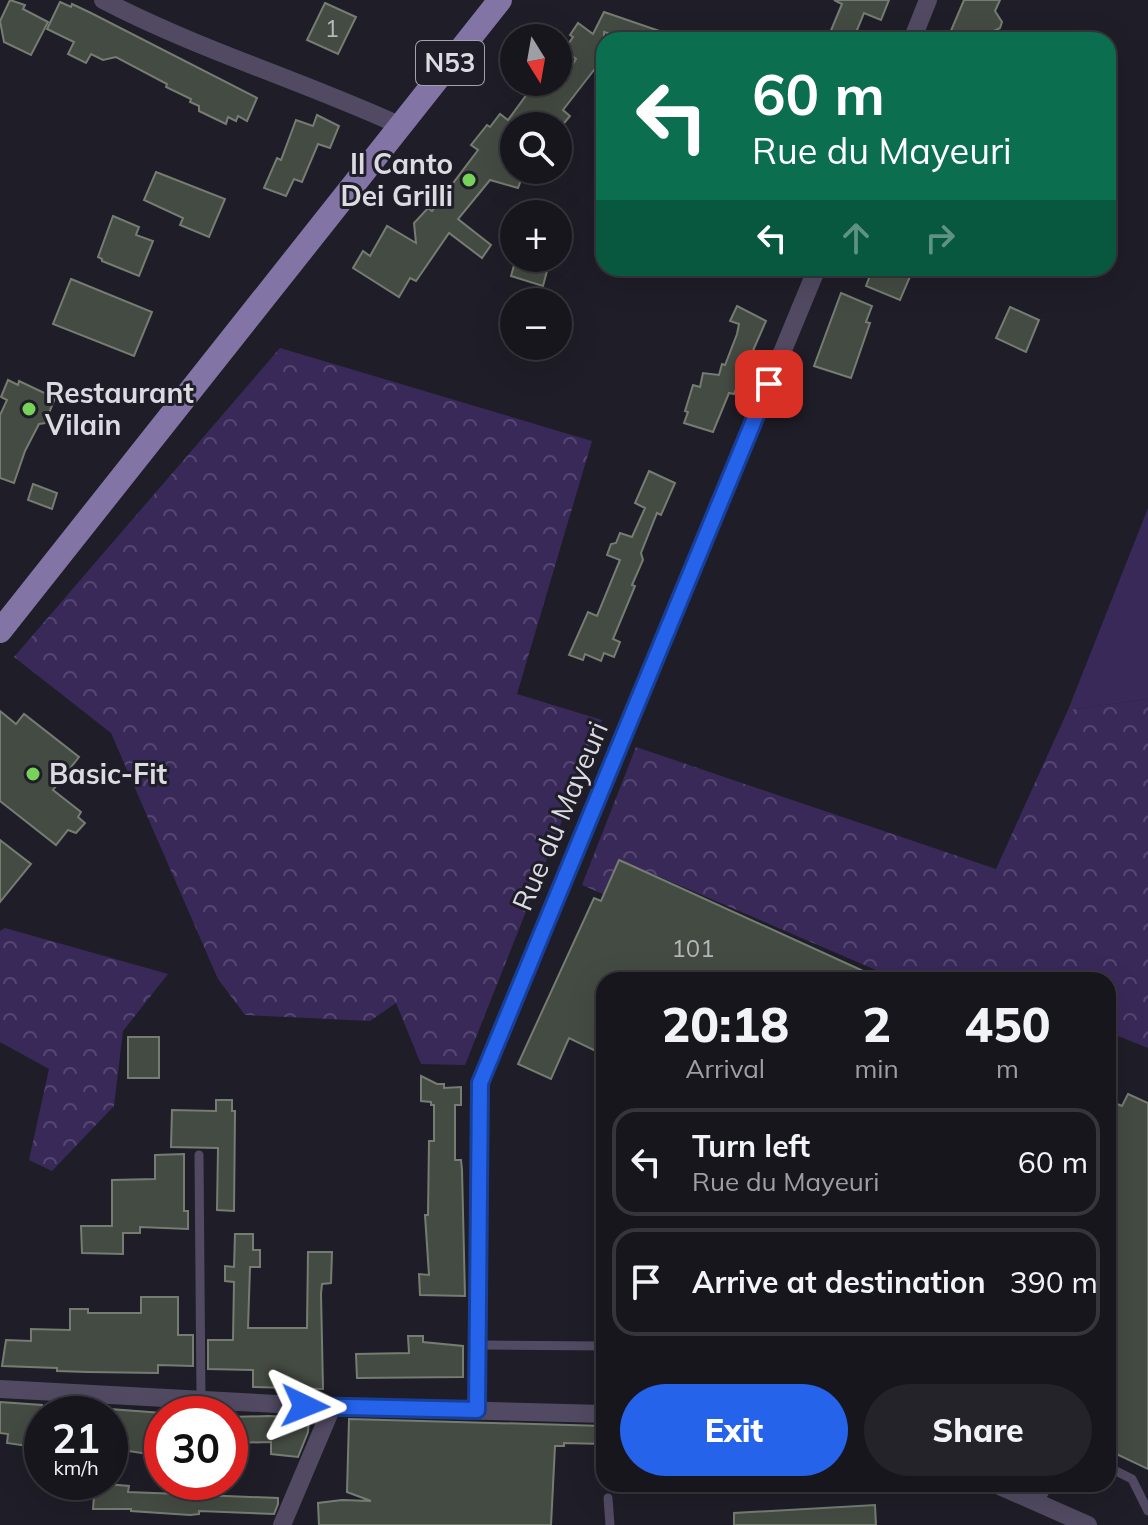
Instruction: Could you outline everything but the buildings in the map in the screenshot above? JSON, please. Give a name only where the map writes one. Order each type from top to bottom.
[{"type":"main road","name":"N53","points":[[0,631],[500,0]]},
{"type":"street","points":[[103,0],[154,27],[336,97],[401,126]]},
{"type":"street","points":[[915,32],[928,0]]},
{"type":"street","name":"Rue du Mayeuri","points":[[477,1410],[480,1345],[480,1083],[814,276]]},
{"type":"street","points":[[0,1389],[144,1397]]},
{"type":"street","points":[[248,1403],[596,1414]]},
{"type":"street","points":[[282,1525],[332,1407]]},
{"type":"street","points":[[1014,1492],[1088,1525]]},
{"type":"lane","points":[[199,1155],[201,1396]]},
{"type":"lane","points":[[480,1345],[596,1346]]},
{"type":"lane","points":[[1116,1471],[1132,1479],[1148,1511]]},
{"type":"lane","points":[[1038,1502],[1045,1492]]},
{"type":"lane","points":[[608,1498],[610,1525]]},
{"type":"green space","points":[[280,348],[592,441],[517,694],[602,720],[465,1065],[421,1064],[396,1003],[370,1021],[245,1015],[218,979],[111,733],[14,657]]},
{"type":"green space","points":[[1148,508],[1148,699],[1068,710]]},
{"type":"green space","points":[[1148,699],[1148,1048],[1116,1035],[1116,972],[880,972],[653,874],[635,908],[582,885],[636,747],[996,869],[1068,710]]},
{"type":"green space","points":[[5,928],[168,974],[123,1031],[114,1106],[52,1171],[29,1160],[49,1069],[0,1042],[0,931]]},
{"type":"place","name":"Il Canto Dei Grilli","points":[[469,180]]},
{"type":"place","name":"Restaurant Vilain","points":[[29,409]]},
{"type":"place","name":"Basic-Fit","points":[[33,774]]},
{"type":"route","points":[[305,1406],[477,1410],[480,1345],[480,1083],[769,384]]}]
